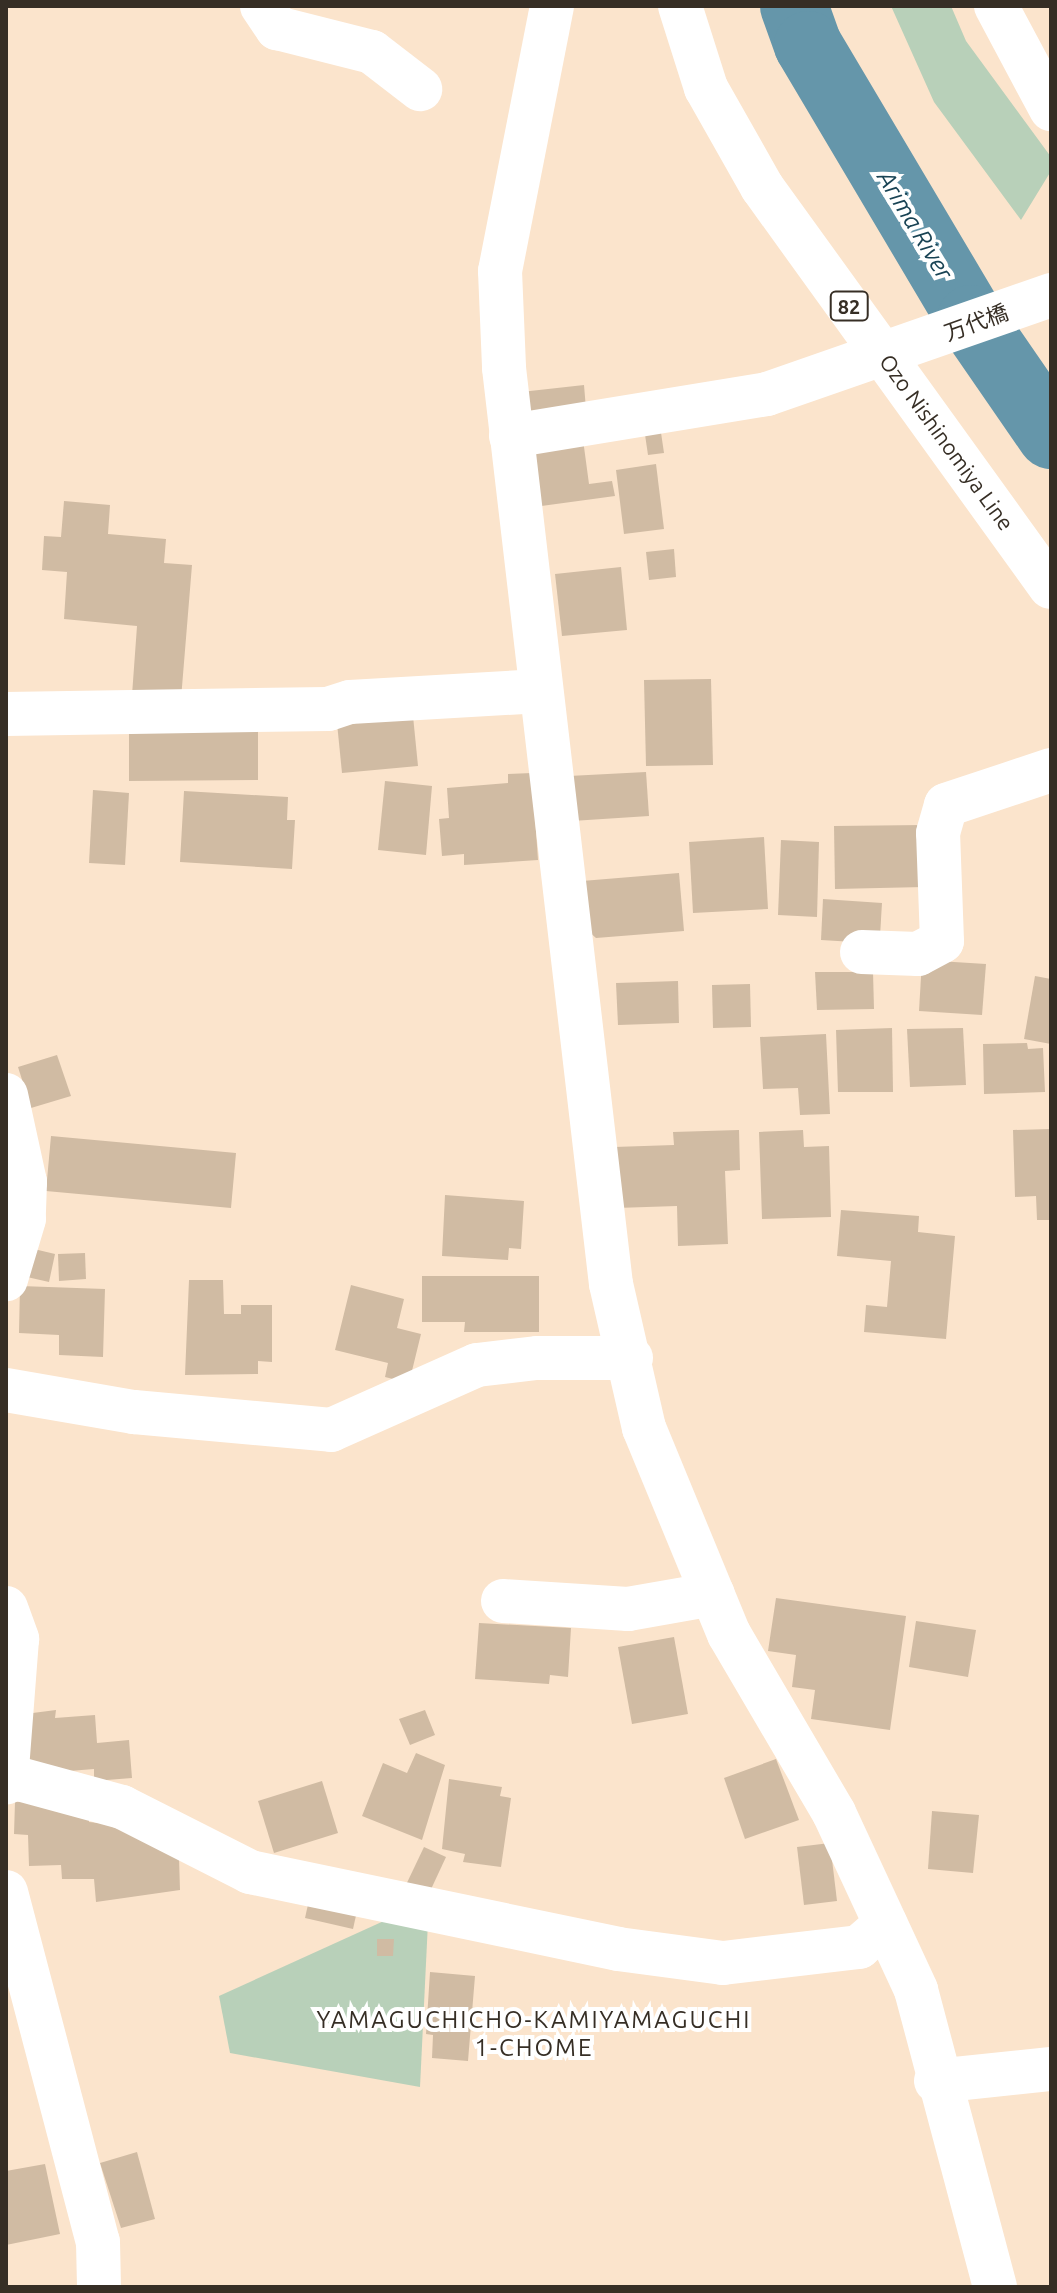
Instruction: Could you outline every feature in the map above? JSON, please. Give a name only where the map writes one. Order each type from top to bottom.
[{"type":"street","points":[[262,6],[277,28],[372,52],[420,89]]},
{"type":"street","points":[[552,6],[500,271],[511,436],[611,1284],[631,1358],[644,1428],[729,1634],[834,1813],[916,1990],[936,2081],[995,2287]]},
{"type":"street","name":"Ozo Nishinomiya Line","points":[[680,6],[706,88],[762,187],[895,351],[1051,587]]},
{"type":"street","points":[[996,6],[1051,109]]},
{"type":"street","name":"万代橋","points":[[511,436],[767,394],[1049,295]]},
{"type":"street","points":[[6,714],[328,709],[350,702],[541,691]]},
{"type":"street","points":[[862,952],[918,954],[942,941],[938,833],[946,805],[1051,770]]},
{"type":"street","points":[[6,1095],[25,1182],[24,1219],[6,1279]]},
{"type":"street","points":[[6,1390],[134,1412],[331,1430],[477,1365],[537,1358],[631,1358]]},
{"type":"street","points":[[503,1601],[628,1609],[713,1594]]},
{"type":"street","points":[[6,1608],[17,1639],[7,1779],[122,1807],[250,1872],[618,1949],[723,1963],[859,1947],[885,1924]]},
{"type":"street","points":[[6,1892],[98,2242],[99,2287]]},
{"type":"street","points":[[936,2081],[1051,2069]]},
{"type":"green space","points":[[891,6],[951,6],[966,41],[1051,157],[1051,171],[1021,220],[934,102]]},
{"type":"green space","points":[[397,1915],[428,1922],[420,2087],[230,2053],[219,1996]]},
{"type":"building","points":[[584,385],[587,421],[525,426],[521,392]]},
{"type":"building","points":[[659,419],[664,453],[648,455],[643,421]]},
{"type":"building","points":[[582,432],[589,484],[612,481],[615,496],[534,507],[525,439]]},
{"type":"building","points":[[656,464],[664,529],[624,534],[616,470]]},
{"type":"building","points":[[64,501],[110,505],[108,534],[166,539],[164,563],[192,565],[181,699],[132,695],[137,626],[64,619],[67,572],[42,570],[44,536],[61,537]]},
{"type":"building","points":[[674,549],[676,577],[649,580],[646,552]]},
{"type":"building","points":[[621,567],[627,630],[562,636],[555,574]]},
{"type":"building","points":[[711,679],[713,765],[646,766],[644,680]]},
{"type":"building","points":[[413,716],[418,766],[342,773],[337,723]]},
{"type":"building","points":[[258,730],[258,780],[129,781],[129,731]]},
{"type":"building","points":[[646,772],[649,816],[572,821],[569,776]]},
{"type":"building","points":[[532,773],[538,860],[464,865],[464,854],[442,856],[439,819],[449,818],[447,788],[508,783],[508,774]]},
{"type":"building","points":[[385,781],[432,786],[426,855],[378,850]]},
{"type":"building","points":[[93,790],[129,793],[125,865],[89,863]]},
{"type":"building","points":[[184,791],[288,797],[287,820],[295,820],[292,869],[180,862]]},
{"type":"building","points":[[923,825],[924,887],[835,889],[834,826]]},
{"type":"building","points":[[764,837],[768,909],[693,913],[689,842]]},
{"type":"building","points":[[781,840],[819,842],[817,917],[778,915]]},
{"type":"building","points":[[679,873],[684,931],[596,938],[586,929],[582,881]]},
{"type":"building","points":[[823,899],[882,903],[880,936],[854,942],[821,940]]},
{"type":"building","points":[[922,960],[986,964],[982,1015],[919,1011]]},
{"type":"building","points":[[815,972],[873,972],[874,1009],[817,1010]]},
{"type":"building","points":[[1035,976],[1051,979],[1051,1044],[1024,1039]]},
{"type":"building","points":[[678,981],[679,1023],[618,1025],[616,983]]},
{"type":"building","points":[[750,984],[751,1027],[713,1028],[712,985]]},
{"type":"building","points":[[892,1028],[893,1092],[838,1092],[836,1030]]},
{"type":"building","points":[[963,1028],[966,1085],[910,1087],[907,1029]]},
{"type":"building","points":[[826,1034],[830,1114],[800,1115],[798,1088],[763,1089],[760,1037]]},
{"type":"building","points":[[1027,1043],[1028,1049],[1043,1048],[1045,1092],[984,1094],[983,1044]]},
{"type":"building","points":[[57,1055],[71,1096],[31,1108],[18,1067]]},
{"type":"building","points":[[1051,1129],[1051,1220],[1037,1220],[1036,1196],[1015,1197],[1013,1130]]},
{"type":"building","points":[[739,1130],[740,1170],[725,1171],[728,1244],[678,1246],[677,1206],[616,1208],[614,1147],[674,1145],[673,1132]]},
{"type":"building","points":[[803,1130],[804,1147],[829,1146],[831,1217],[762,1219],[759,1132]]},
{"type":"building","points":[[51,1136],[236,1153],[231,1208],[46,1191]]},
{"type":"building","points":[[445,1195],[524,1201],[521,1249],[509,1248],[508,1260],[442,1256]]},
{"type":"building","points":[[841,1210],[919,1216],[918,1232],[955,1236],[946,1339],[864,1332],[866,1305],[887,1307],[891,1261],[837,1256]]},
{"type":"building","points":[[34,1249],[55,1254],[49,1282],[27,1277]]},
{"type":"building","points":[[85,1253],[86,1279],[59,1281],[58,1254]]},
{"type":"building","points":[[422,1276],[539,1276],[539,1332],[464,1332],[465,1322],[422,1322]]},
{"type":"building","points":[[189,1280],[223,1280],[224,1314],[241,1314],[241,1305],[272,1305],[272,1362],[258,1361],[258,1374],[185,1375]]},
{"type":"building","points":[[351,1285],[404,1299],[397,1328],[421,1334],[409,1383],[385,1377],[388,1363],[335,1350]]},
{"type":"building","points":[[20,1286],[105,1289],[103,1357],[59,1355],[59,1335],[19,1333]]},
{"type":"building","points":[[776,1598],[906,1616],[890,1730],[811,1719],[815,1690],[792,1687],[796,1655],[768,1651]]},
{"type":"building","points":[[916,1621],[976,1630],[968,1677],[909,1667]]},
{"type":"building","points":[[479,1623],[571,1628],[568,1677],[550,1675],[549,1684],[475,1679]]},
{"type":"building","points":[[674,1637],[688,1714],[632,1724],[618,1647]]},
{"type":"building","points":[[56,1710],[55,1718],[95,1715],[97,1743],[129,1740],[132,1778],[94,1781],[94,1769],[20,1775],[25,1714]]},
{"type":"building","points":[[425,1710],[435,1735],[410,1745],[399,1719]]},
{"type":"building","points":[[416,1753],[445,1765],[422,1840],[362,1816],[383,1763],[407,1773]]},
{"type":"building","points":[[776,1759],[799,1820],[745,1839],[724,1778]]},
{"type":"building","points":[[449,1779],[502,1787],[500,1796],[511,1798],[501,1867],[463,1862],[465,1854],[442,1849]]},
{"type":"building","points":[[322,1781],[338,1833],[274,1853],[258,1801]]},
{"type":"building","points":[[15,1802],[43,1802],[89,1813],[89,1822],[119,1825],[179,1857],[180,1890],[96,1902],[94,1879],[62,1879],[61,1865],[29,1866],[28,1835],[14,1834]]},
{"type":"building","points":[[932,1811],[979,1815],[973,1873],[928,1869]]},
{"type":"building","points":[[830,1843],[837,1901],[804,1905],[797,1847]]},
{"type":"building","points":[[424,1847],[446,1857],[426,1900],[404,1889]]},
{"type":"building","points":[[309,1900],[357,1911],[353,1929],[305,1918]]},
{"type":"building","points":[[377,1939],[394,1939],[393,1956],[377,1956]]},
{"type":"building","points":[[430,1972],[475,1976],[468,2061],[432,2058],[433,2035],[426,2034]]},
{"type":"building","points":[[137,2152],[155,2219],[121,2228],[100,2163]]},
{"type":"building","points":[[45,2164],[60,2234],[6,2245],[6,2171]]},
{"type":"waterway","name":"Arima River","points":[[794,6],[808,45],[971,319],[1051,435]]},
{"type":"district","name":"YAMAGUCHICHO-KAMIYAMAGUCHI 1-CHOME","points":[[534,2034]]}]
